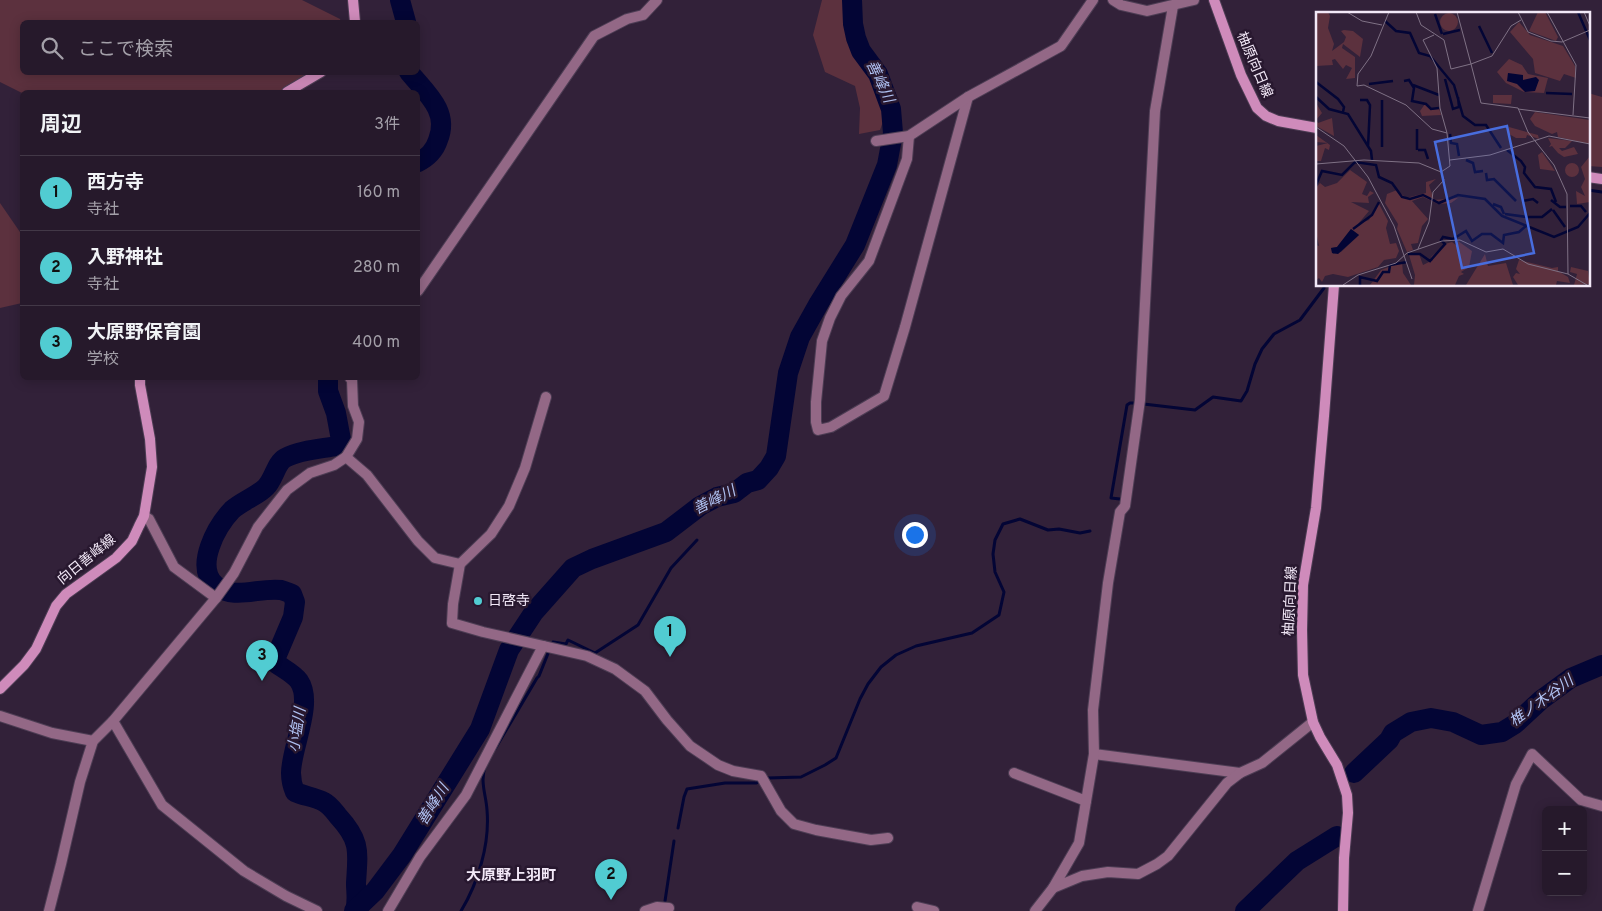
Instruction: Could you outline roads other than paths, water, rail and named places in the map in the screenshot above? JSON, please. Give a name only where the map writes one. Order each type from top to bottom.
[{"type":"main road","points":[[353,0],[355,20]]},
{"type":"main road","name":"柚原向日線","points":[[1214,0],[1241,75],[1257,108],[1266,116],[1278,121],[1316,128]]},
{"type":"main road","points":[[290,90],[316,75]]},
{"type":"main road","name":"柚原向日線","points":[[1334,286],[1316,508],[1303,585],[1302,630],[1303,674],[1313,722],[1337,765],[1347,795],[1348,812],[1344,858],[1343,911]]},
{"type":"main road","name":"向日善峰線","points":[[0,689],[24,665],[36,648],[56,606],[66,594],[116,558],[132,541],[144,516],[152,466],[150,439],[140,380]]},
{"type":"street","points":[[420,287],[594,36],[626,19],[643,15],[657,0]]},
{"type":"street","points":[[876,141],[906,137],[968,97],[1061,46],[1093,0]]},
{"type":"street","points":[[1113,0],[1121,5],[1147,11],[1194,0]]},
{"type":"street","points":[[1035,911],[1053,888],[1078,843],[1094,754],[1093,710],[1108,583],[1120,512],[1125,506],[1140,404],[1155,111],[1173,6]]},
{"type":"street","points":[[906,137],[907,159],[870,261],[841,296],[830,318],[822,342],[816,402],[818,430],[831,427],[884,396],[905,327],[968,97]]},
{"type":"street","points":[[49,911],[62,864],[80,782],[93,741],[113,721],[218,596],[234,573],[258,527],[287,490],[310,473],[334,465],[346,457],[357,439],[359,422],[352,406],[352,380]]},
{"type":"street","points":[[546,397],[525,468],[509,506],[491,534],[460,564],[453,604],[452,623],[588,656],[615,669],[645,691],[690,746],[718,765],[763,780],[781,811],[794,824],[870,840],[888,838]]},
{"type":"street","points":[[346,457],[367,475],[418,541],[435,558],[460,564]]},
{"type":"street","points":[[144,516],[149,520],[174,566],[218,596]]},
{"type":"street","points":[[388,911],[420,857],[466,795],[540,645]]},
{"type":"street","points":[[0,716],[52,733],[93,741]]},
{"type":"street","points":[[113,721],[162,805],[244,871],[286,896],[317,911]]},
{"type":"street","points":[[1053,888],[1082,876],[1108,872],[1138,874],[1157,864],[1168,856],[1227,783],[1240,773],[1262,763],[1313,722]]},
{"type":"street","points":[[1094,754],[1240,773]]},
{"type":"street","points":[[1478,911],[1516,784],[1532,754],[1581,800],[1602,806]]},
{"type":"street","points":[[1014,773],[1086,802]]},
{"type":"street","points":[[645,911],[669,907]]},
{"type":"street","points":[[917,907],[934,911]]},
{"type":"waterway","name":"小塩川","points":[[400,0],[405,20]]},
{"type":"waterway","name":"善峰川","points":[[354,911],[375,891],[402,855],[480,729],[509,650],[534,612],[573,568],[592,559],[666,532],[700,506],[717,497],[734,493],[747,483],[758,480],[769,468],[776,456],[788,373],[800,337],[855,245],[887,165],[893,133],[891,109],[878,74],[861,51],[856,38],[853,24],[852,0]]},
{"type":"waterway","name":"小塩川","points":[[411,75],[434,103],[441,120],[441,130],[435,147],[420,161]]},
{"type":"waterway","points":[[1590,190],[1602,192]]},
{"type":"waterway","points":[[1120,499],[1111,498],[1127,405],[1135,403],[1195,410],[1213,397],[1241,401],[1247,391],[1255,364],[1262,349],[1274,334],[1300,320],[1324,288]]},
{"type":"waterway","name":"小塩川","points":[[328,380],[328,391],[336,413],[341,440],[337,446],[297,453],[282,460],[266,487],[236,507],[226,517],[210,546],[207,568],[209,577],[222,590],[238,593],[281,590],[292,594],[295,602],[293,617],[276,657],[277,664],[297,678],[303,690],[303,713],[292,763],[292,782],[295,792],[324,802],[332,808],[351,833],[357,854],[357,900],[355,910]]},
{"type":"waterway","points":[[678,828],[687,789],[725,783],[756,783],[768,778],[801,777],[836,758],[860,699],[868,684],[881,667],[896,655],[916,646],[972,633],[999,615],[1004,592],[995,572],[993,554],[995,540],[1003,524],[1020,519],[1048,530],[1059,529],[1080,533],[1090,531]]},
{"type":"waterway","points":[[553,642],[566,644],[568,640],[595,653],[638,625],[671,568],[697,540]]},
{"type":"waterway","points":[[495,749],[539,676],[549,651]]},
{"type":"waterway","name":"椎ノ木谷川","points":[[1354,773],[1389,740],[1393,733],[1411,722],[1431,718],[1453,722],[1481,735],[1502,732],[1515,724],[1541,700],[1571,678],[1602,665]]},
{"type":"waterway","points":[[461,911],[473,888],[485,850],[487,836],[483,783],[485,767]]},
{"type":"waterway","name":"椎ノ木谷川","points":[[1245,911],[1297,861],[1337,836]]},
{"type":"waterway","points":[[665,901],[674,841]]},
{"type":"place","name":"日啓寺","points":[[478,601]]},
{"type":"place","name":"西方寺","points":[[670,657]]},
{"type":"place","name":"大原野保育園","points":[[262,681]]},
{"type":"place","name":"入野神社","points":[[611,900]]},
{"type":"district","name":"大原野上羽町","points":[[511,876]]}]
